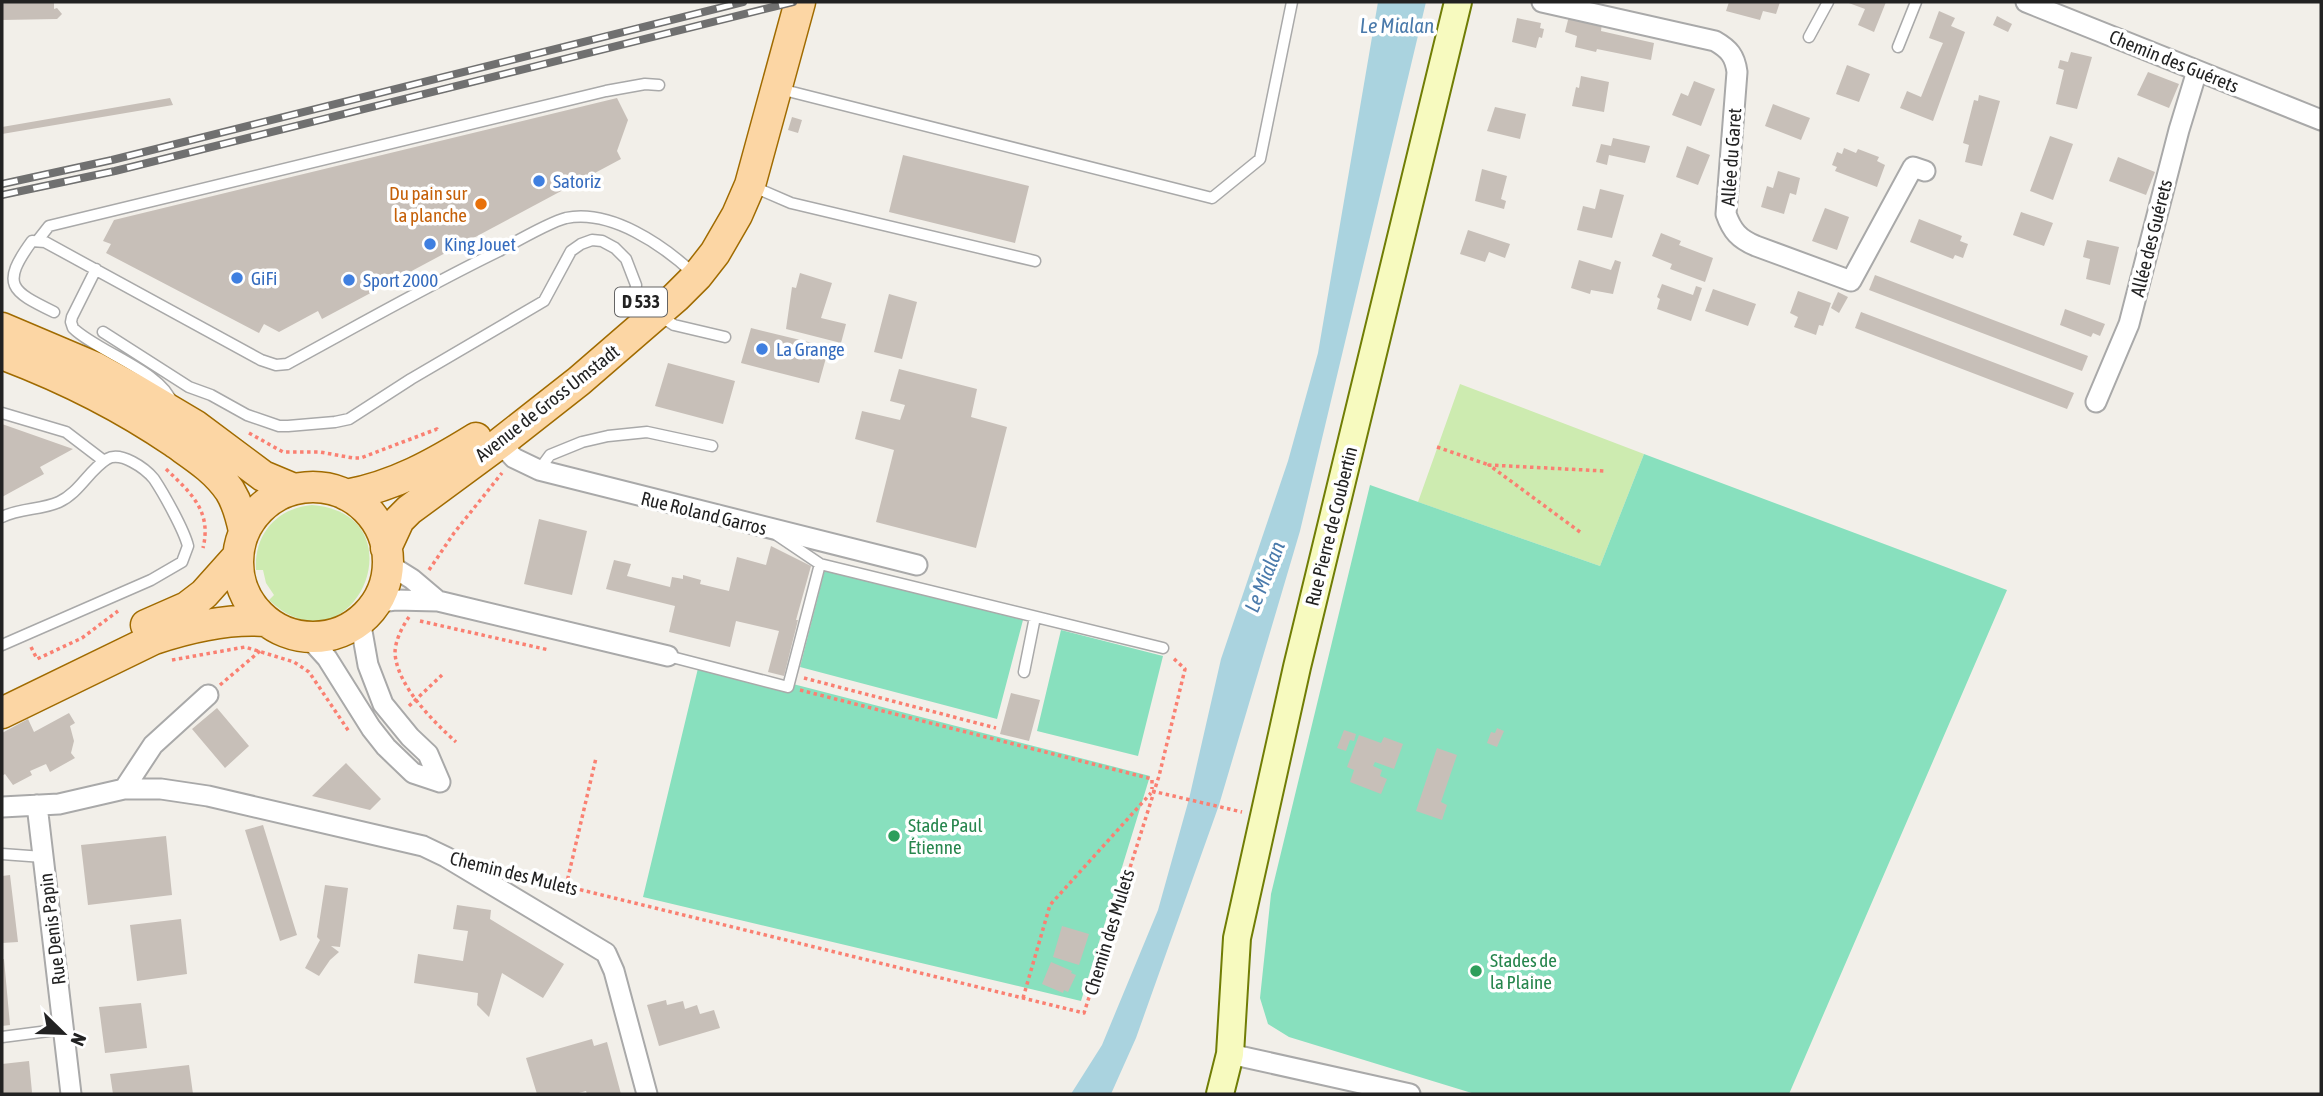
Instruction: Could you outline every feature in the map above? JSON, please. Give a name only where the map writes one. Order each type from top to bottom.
[{"type":"main road","name":"Avenue de Gross Umstadt","points":[[387,556],[399,520],[409,510],[507,451],[579,381],[645,311],[690,270],[701,239],[744,183],[774,95],[800,2]]},
{"type":"main road","name":"Avenue de Gross Umstadt","points":[[346,495],[393,483],[418,472],[486,432],[548,382],[645,311]]},
{"type":"main road","points":[[2,328],[94,367],[196,426],[263,476],[294,489]]},
{"type":"main road","points":[[2,354],[83,387],[152,427],[206,463],[234,498],[240,510],[241,544],[239,575],[244,592],[253,608],[266,621],[286,632],[308,637],[335,633],[366,614],[381,594],[387,556],[381,532],[373,517],[361,504],[330,489],[294,489],[264,505],[253,517],[241,544],[204,594],[187,607],[2,690]]},
{"type":"main road","points":[[2,713],[154,639],[224,622],[246,619],[266,621]]},
{"type":"street","name":"Rue Pierre de Coubertin","points":[[1220,1094],[1230,1054],[1237,938],[1297,667],[1458,2]]},
{"type":"street","name":"Allée du Garet","points":[[1542,2],[1715,41],[1728,49],[1735,61],[1737,72],[1726,214],[1731,228],[1742,240],[1851,281],[1913,167],[1925,171]]},
{"type":"street","name":"Chemin des Guérets","points":[[2026,2],[2321,120]]},
{"type":"street","name":"Allée des Guérets","points":[[2096,402],[2129,324],[2197,71]]},
{"type":"street","name":"Rue Roland Garros","points":[[507,451],[539,470],[917,565]]},
{"type":"street","points":[[387,556],[438,601]]},
{"type":"street","points":[[308,637],[327,658],[386,747],[413,773],[440,782],[428,754],[383,704],[368,665],[366,614],[381,602],[438,601],[668,656]]},
{"type":"street","points":[[124,789],[153,745],[208,695]]},
{"type":"street","name":"Chemin des Mulets","points":[[2,807],[59,804],[124,789],[161,789],[208,796],[423,846],[446,857],[606,953],[614,971],[647,1094]]},
{"type":"street","name":"Rue Denis Papin","points":[[37,805],[71,1094]]},
{"type":"street","points":[[1230,1054],[1410,1094]]},
{"type":"lane","points":[[774,95],[1212,198],[1260,159],[1292,2]]},
{"type":"lane","points":[[1809,37],[1828,2]]},
{"type":"lane","points":[[1898,47],[1916,2]]},
{"type":"lane","points":[[38,240],[49,226],[606,91],[645,84],[659,85]]},
{"type":"lane","points":[[744,183],[791,202],[1035,261]]},
{"type":"lane","points":[[54,312],[18,294],[10,286],[9,276],[16,257],[32,241],[38,240],[96,269],[261,360],[276,365],[287,364],[464,268],[565,218],[591,218],[610,222],[663,248],[690,270]]},
{"type":"lane","points":[[103,332],[189,387],[211,395],[247,415],[279,426],[349,419],[411,379],[544,301],[571,251],[592,240],[615,248],[626,259],[645,311],[674,325],[724,337]]},
{"type":"lane","points":[[96,269],[72,317],[73,328],[158,382],[170,397],[174,414]]},
{"type":"lane","points":[[2,412],[66,432],[104,461]]},
{"type":"lane","points":[[539,470],[550,455],[582,442],[608,436],[647,432],[712,446]]},
{"type":"lane","points":[[2,517],[58,502],[70,495],[104,461],[116,456],[154,480],[188,547],[182,562],[151,580],[2,645]]},
{"type":"lane","points":[[768,529],[820,564],[1163,648]]},
{"type":"lane","points":[[668,656],[788,687],[820,564]]},
{"type":"lane","points":[[1024,672],[1035,617]]},
{"type":"lane","points":[[2,854],[43,857]]},
{"type":"lane","points":[[2,1037],[64,1029]]},
{"type":"path","points":[[277,449],[283,452],[332,453],[361,458],[437,429],[442,436]]},
{"type":"path","points":[[1437,447],[1489,465],[1604,471]]},
{"type":"path","points":[[426,575],[507,451]]},
{"type":"path","points":[[158,463],[166,468]]},
{"type":"path","points":[[1489,465],[1580,531]]},
{"type":"path","points":[[26,635],[37,659],[82,638],[125,606]]},
{"type":"path","points":[[456,742],[416,700],[402,675],[395,653],[409,617],[549,650]]},
{"type":"path","points":[[163,662],[245,647],[294,662],[309,672],[336,715],[355,738]]},
{"type":"path","points":[[1152,791],[1159,776],[1185,669],[1163,648]]},
{"type":"path","points":[[208,695],[260,650]]},
{"type":"path","points":[[416,700],[442,675]]},
{"type":"path","points":[[792,675],[996,728]]},
{"type":"path","points":[[788,687],[1152,779],[1152,791]]},
{"type":"path","points":[[565,886],[596,758]]},
{"type":"path","points":[[1152,791],[1237,812]]},
{"type":"path","name":"Chemin des Mulets","points":[[1022,999],[1050,905],[1152,791]]},
{"type":"path","name":"Chemin des Mulets","points":[[512,873],[1084,1013],[1152,791]]},
{"type":"green space","points":[[1460,384],[1644,454],[1600,566],[1418,502]]},
{"type":"green space","points":[[1644,454],[2007,590],[1789,1094],[1475,1094],[1289,1037],[1268,1024],[1260,998],[1271,894],[1370,485],[1600,566]]},
{"type":"green space","points":[[312,505],[346,515],[364,535],[369,560],[364,586],[349,607],[326,620],[299,619],[269,600],[274,595],[266,583],[263,570],[256,570],[259,545],[270,525],[288,511]]},
{"type":"green space","points":[[825,569],[1023,620],[997,719],[800,667]]},
{"type":"green space","points":[[1061,630],[1163,656],[1138,756],[1037,731]]},
{"type":"green space","name":"Stade Paul Étienne","points":[[700,660],[1150,776],[1081,1001],[643,897]]},
{"type":"water","name":"Le Mialan","points":[[1378,2],[1426,2],[1300,531],[1219,805],[1136,1038],[1111,1094],[1071,1094],[1102,1045],[1158,910],[1189,799],[1221,659],[1288,461],[1318,353]]},
{"type":"building","points":[[2,2],[54,2],[54,9],[57,8],[62,14],[57,19],[2,20]]},
{"type":"building","points":[[1729,2],[1780,2],[1776,14],[1763,11],[1760,20],[1726,11]]},
{"type":"building","points":[[1846,2],[1886,2],[1874,32],[1858,25],[1865,9]]},
{"type":"building","points":[[1939,11],[1955,18],[1951,26],[1965,32],[1933,121],[1900,108],[1907,91],[1921,97],[1943,43],[1929,38]]},
{"type":"building","points":[[1569,16],[1602,23],[1601,31],[1654,43],[1651,60],[1575,47],[1577,36],[1565,32]]},
{"type":"building","points":[[1997,16],[2012,24],[2008,32],[1993,25]]},
{"type":"building","points":[[1517,18],[1541,23],[1540,28],[1544,29],[1536,48],[1512,42]]},
{"type":"building","points":[[2071,52],[2092,57],[2077,109],[2056,104],[2064,70],[2058,68],[2060,60],[2068,62]]},
{"type":"building","points":[[1847,65],[1870,74],[1859,102],[1836,94]]},
{"type":"building","points":[[2148,72],[2179,84],[2169,108],[2137,95]]},
{"type":"building","points":[[1581,76],[1609,82],[1604,112],[1572,106]]},
{"type":"building","points":[[1694,81],[1715,89],[1701,126],[1672,115],[1681,93],[1688,96]]},
{"type":"building","points":[[1979,95],[2000,101],[1982,166],[1965,162],[1969,145],[1963,143],[1974,100],[1978,101]]},
{"type":"building","points":[[170,98],[173,105],[2,134],[2,127]]},
{"type":"building","points":[[617,98],[628,120],[617,151],[621,159],[322,319],[318,311],[279,332],[264,324],[259,333],[106,253],[111,244],[103,241],[114,220]]},
{"type":"building","points":[[1773,104],[1810,118],[1801,140],[1765,126]]},
{"type":"building","points":[[1495,107],[1526,114],[1520,139],[1487,131]]},
{"type":"building","points":[[792,117],[802,120],[798,133],[788,130]]},
{"type":"building","points":[[2050,136],[2073,144],[2053,200],[2030,191]]},
{"type":"building","points":[[1613,138],[1650,146],[1645,163],[1609,155],[1607,165],[1596,162],[1601,144],[1611,146]]},
{"type":"building","points":[[1687,146],[1710,155],[1698,185],[1676,177]]},
{"type":"building","points":[[1844,148],[1856,153],[1858,149],[1879,157],[1877,161],[1885,165],[1877,187],[1835,171],[1837,167],[1832,165],[1837,152],[1842,154]]},
{"type":"building","points":[[903,155],[1029,186],[1015,243],[889,212]]},
{"type":"building","points":[[2118,157],[2155,172],[2146,195],[2109,181]]},
{"type":"building","points":[[1482,169],[1507,176],[1501,199],[1506,201],[1504,209],[1475,201]]},
{"type":"building","points":[[1778,171],[1800,178],[1796,195],[1790,193],[1784,214],[1761,207],[1767,186],[1773,188]]},
{"type":"building","points":[[1600,189],[1624,195],[1612,238],[1577,230],[1583,206],[1595,209]]},
{"type":"building","points":[[1825,208],[1849,217],[1837,250],[1812,241]]},
{"type":"building","points":[[2021,212],[2053,223],[2044,246],[2013,235]]},
{"type":"building","points":[[1919,219],[1962,236],[1960,241],[1968,244],[1963,258],[1955,255],[1953,259],[1910,242]]},
{"type":"building","points":[[1468,230],[1510,244],[1505,258],[1489,252],[1485,262],[1460,254]]},
{"type":"building","points":[[1661,233],[1681,241],[1679,245],[1713,258],[1705,282],[1670,269],[1672,264],[1652,256]]},
{"type":"building","points":[[2087,240],[2119,247],[2110,285],[2086,279],[2090,259],[2083,257]]},
{"type":"building","points":[[1579,260],[1611,270],[1615,260],[1621,262],[1613,294],[1591,290],[1590,294],[1571,288]]},
{"type":"building","points":[[800,273],[832,283],[821,318],[846,324],[841,343],[786,329],[792,287],[796,288]]},
{"type":"building","points":[[1875,275],[2088,356],[2082,371],[1869,290]]},
{"type":"building","points":[[1662,284],[1693,295],[1696,286],[1702,288],[1691,321],[1657,309],[1660,299],[1657,297]]},
{"type":"building","points":[[1713,289],[1756,304],[1748,326],[1705,311]]},
{"type":"building","points":[[1798,291],[1831,303],[1823,326],[1819,325],[1816,335],[1794,327],[1798,317],[1790,313]]},
{"type":"building","points":[[1838,292],[1848,297],[1839,313],[1831,308]]},
{"type":"building","points":[[889,294],[917,302],[902,359],[874,352]]},
{"type":"building","points":[[2065,309],[2105,324],[2100,336],[2093,333],[2091,337],[2060,325]]},
{"type":"building","points":[[1861,312],[2074,393],[2067,409],[1855,328]]},
{"type":"building","points":[[751,328],[829,347],[819,383],[741,363]]},
{"type":"building","points":[[668,363],[735,381],[723,424],[655,406]]},
{"type":"building","points":[[899,369],[977,389],[971,417],[1007,427],[976,548],[876,522],[894,450],[855,439],[862,411],[900,420],[905,405],[890,401]]},
{"type":"building","points":[[2,424],[73,449],[40,467],[44,474],[2,497]]},
{"type":"building","points":[[539,519],[587,531],[572,595],[524,584]]},
{"type":"building","points":[[771,546],[811,566],[784,676],[768,672],[779,631],[736,621],[730,647],[669,632],[675,606],[606,589],[614,560],[631,564],[627,576],[670,587],[672,577],[683,579],[683,575],[701,580],[700,584],[729,591],[737,557],[766,565]]},
{"type":"building","points":[[1011,693],[1040,700],[1029,741],[1000,734]]},
{"type":"building","points":[[217,708],[249,746],[225,768],[192,729]]},
{"type":"building","points":[[69,713],[75,723],[70,726],[74,741],[71,753],[75,758],[50,772],[46,764],[30,771],[32,775],[13,785],[5,774],[2,776],[2,733],[28,719],[34,732]]},
{"type":"building","points":[[1497,728],[1504,731],[1497,747],[1487,743],[1491,732],[1495,733]]},
{"type":"building","points":[[1344,730],[1356,734],[1354,741],[1350,740],[1346,751],[1337,748]]},
{"type":"building","points":[[1359,735],[1381,743],[1384,737],[1403,744],[1394,769],[1375,762],[1373,766],[1382,770],[1380,776],[1387,779],[1381,794],[1350,782],[1354,770],[1347,767]]},
{"type":"building","points":[[1437,748],[1457,755],[1441,802],[1447,805],[1442,820],[1416,811]]},
{"type":"building","points":[[346,763],[381,799],[370,810],[312,796]]},
{"type":"building","points":[[263,825],[297,935],[280,941],[245,830]]},
{"type":"building","points":[[166,836],[172,895],[88,905],[81,845]]},
{"type":"building","points":[[10,875],[18,942],[2,943],[2,876]]},
{"type":"building","points":[[325,885],[348,888],[340,947],[331,946],[339,952],[319,976],[305,968],[320,940],[317,937]]},
{"type":"building","points":[[457,905],[491,910],[490,919],[564,964],[543,998],[502,973],[489,1017],[477,1005],[478,993],[414,983],[418,954],[463,961],[468,931],[453,929]]},
{"type":"building","points":[[181,919],[187,974],[137,981],[130,925]]},
{"type":"building","points":[[1062,926],[1089,934],[1079,965],[1053,957]]},
{"type":"building","points":[[2,959],[10,1025],[2,1026]]},
{"type":"building","points":[[1051,962],[1076,975],[1068,992],[1064,990],[1063,993],[1042,984]]},
{"type":"building","points":[[666,1000],[667,1005],[683,1001],[685,1009],[697,1005],[700,1014],[714,1010],[720,1028],[659,1046],[647,1005]]},
{"type":"building","points":[[141,1003],[147,1048],[105,1053],[99,1007]]},
{"type":"building","points":[[592,1039],[594,1046],[607,1042],[621,1094],[587,1094],[586,1091],[575,1094],[537,1094],[526,1058]]},
{"type":"building","points":[[29,1061],[31,1094],[2,1094],[2,1064]]},
{"type":"building","points":[[189,1065],[193,1094],[113,1094],[110,1074]]},
{"type":"railway","points":[[2,184],[112,160],[743,2]]},
{"type":"railway","points":[[2,195],[115,171],[793,2]]},
{"type":"place","name":"Satoriz","points":[[539,181]]},
{"type":"place","name":"Du pain sur la planche","points":[[481,204]]},
{"type":"place","name":"King Jouet","points":[[430,244]]},
{"type":"place","name":"GiFi","points":[[237,278]]},
{"type":"place","name":"Sport 2000","points":[[349,280]]},
{"type":"place","name":"La Grange","points":[[762,349]]},
{"type":"place","name":"Stade Paul Étienne","points":[[894,836]]},
{"type":"place","name":"Stades de la Plaine","points":[[1476,971]]}]
